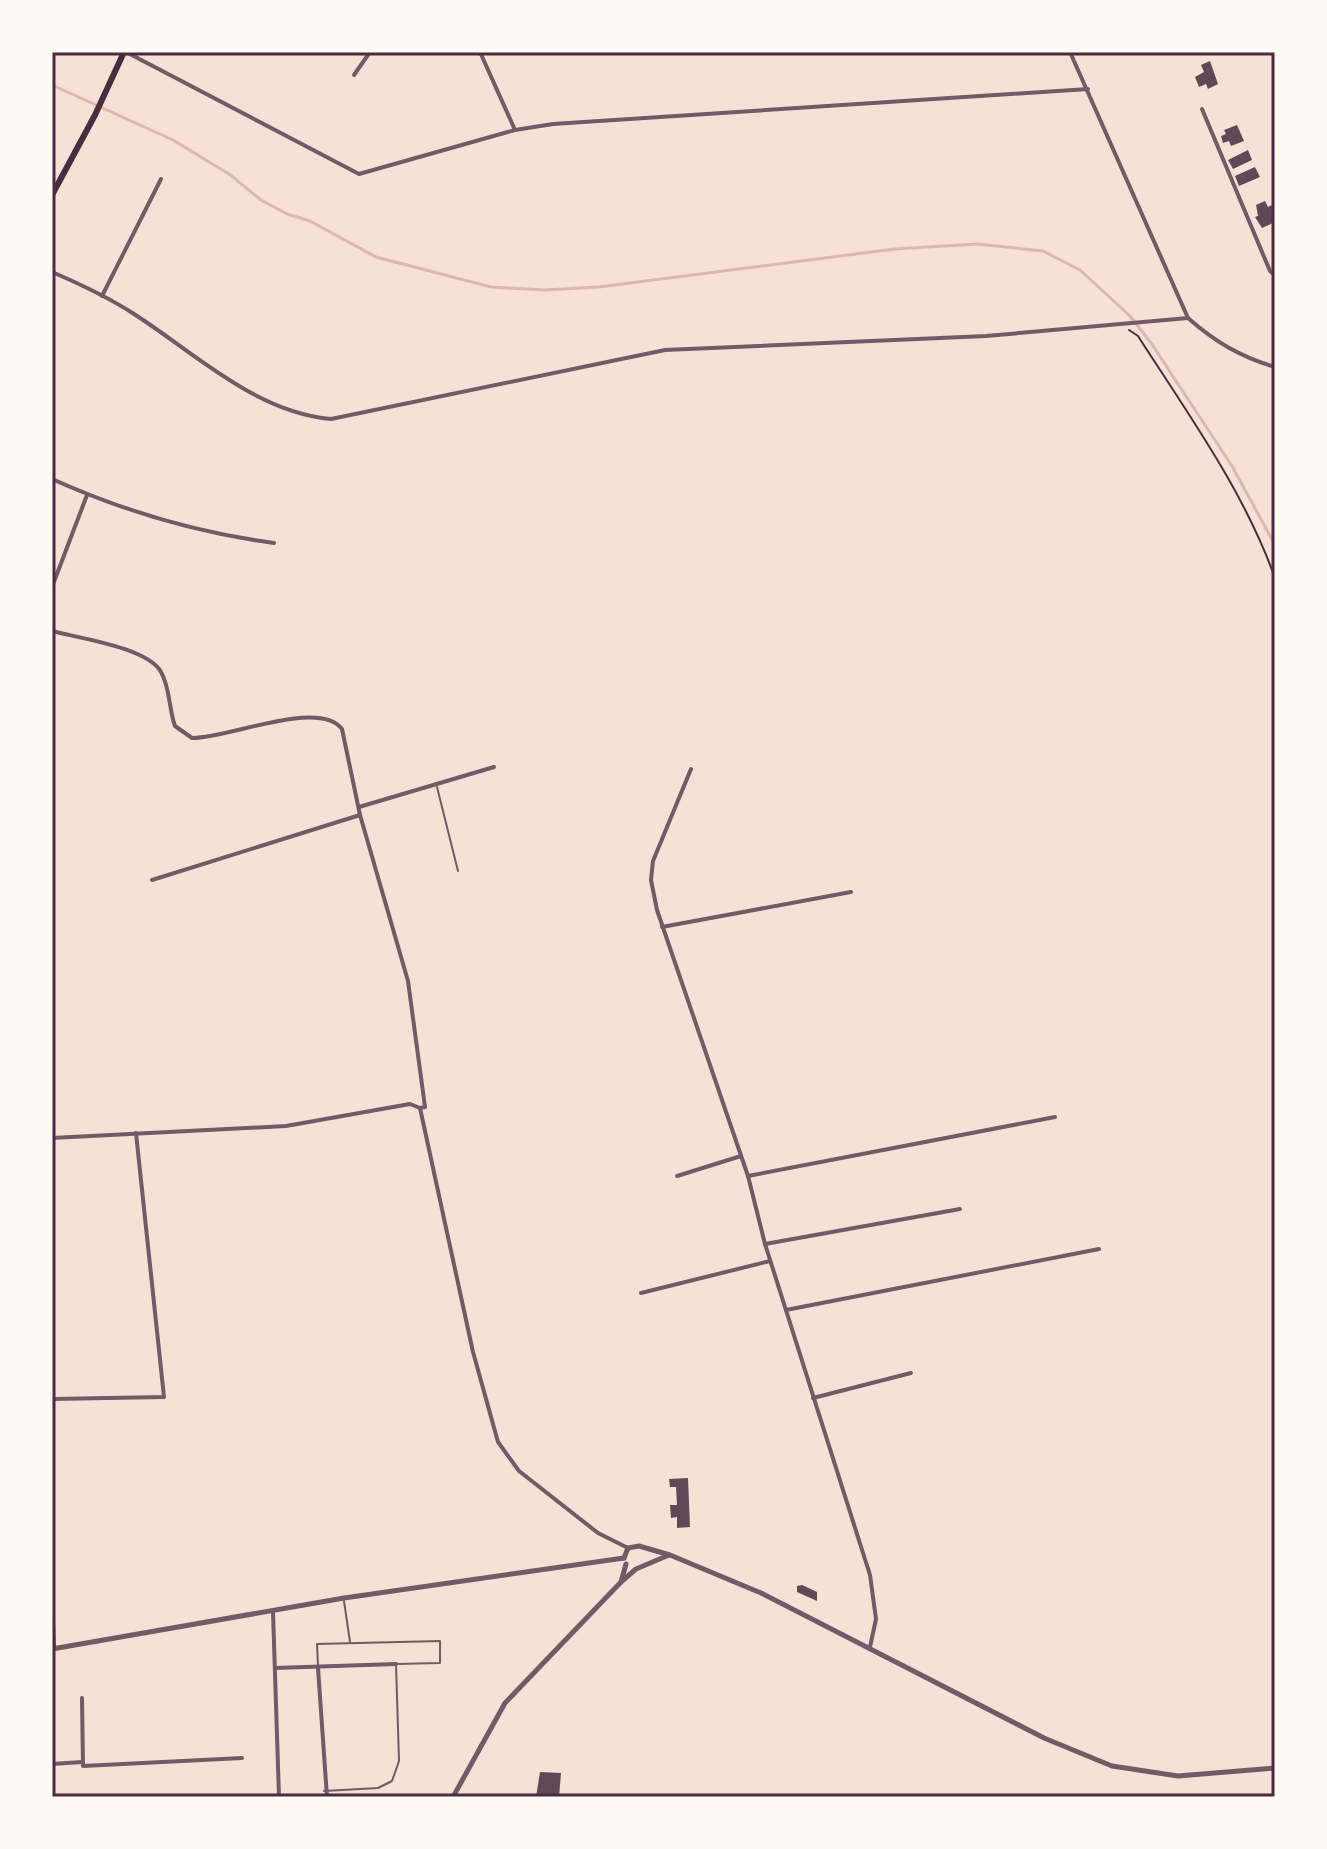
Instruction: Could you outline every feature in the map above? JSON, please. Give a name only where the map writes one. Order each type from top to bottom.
[{"type":"main road","points":[[52,195],[125,52]]},
{"type":"street","points":[[125,52],[359,174],[515,130],[587,120],[1088,89]]},
{"type":"street","points":[[354,75],[370,52]]},
{"type":"street","points":[[480,52],[515,130]]},
{"type":"street","points":[[1070,52],[1188,318],[1239,355],[1275,367]]},
{"type":"street","points":[[1202,109],[1270,271],[1275,275]]},
{"type":"street","points":[[102,296],[161,179]]},
{"type":"street","points":[[52,272],[102,296],[255,395],[289,410],[331,419],[665,350],[1124,327],[1188,318]]},
{"type":"street","points":[[52,479],[87,495],[238,538],[274,543]]},
{"type":"street","points":[[52,587],[87,495]]},
{"type":"street","points":[[52,631],[121,650],[156,665],[163,676],[175,726],[192,738],[288,720],[328,717],[337,722],[342,729],[360,815],[408,981],[425,1107],[410,1104],[286,1126],[52,1138]]},
{"type":"street","points":[[359,807],[494,767]]},
{"type":"street","points":[[691,769],[653,861],[651,880],[662,927],[748,1176],[770,1261],[870,1575],[876,1619],[870,1647]]},
{"type":"street","points":[[152,880],[360,815]]},
{"type":"street","points":[[662,927],[851,892]]},
{"type":"street","points":[[420,1108],[473,1352],[498,1442],[519,1471],[598,1533],[628,1548],[639,1546],[670,1555],[761,1593],[1044,1738],[1112,1766],[1178,1776],[1275,1768]]},
{"type":"street","points":[[748,1176],[1055,1117]]},
{"type":"street","points":[[52,1399],[164,1397],[136,1133]]},
{"type":"street","points":[[677,1176],[741,1156]]},
{"type":"street","points":[[765,1244],[960,1209]]},
{"type":"street","points":[[786,1310],[1099,1249]]},
{"type":"street","points":[[641,1293],[770,1261]]},
{"type":"street","points":[[813,1398],[911,1373]]},
{"type":"street","points":[[621,1582],[628,1548]]},
{"type":"street","points":[[644,1565],[645,1550]]},
{"type":"street","points":[[453,1797],[505,1703],[621,1582],[636,1569],[670,1555]]},
{"type":"street","points":[[53,1649],[344,1598],[625,1561],[636,1569]]},
{"type":"street","points":[[273,1612],[279,1797]]},
{"type":"street","points":[[275,1668],[396,1664]]},
{"type":"street","points":[[318,1668],[324,1791],[327,1797]]},
{"type":"street","points":[[82,1698],[83,1766],[119,1767],[242,1758]]},
{"type":"street","points":[[52,1764],[82,1762]]},
{"type":"lane","points":[[436,784],[458,871]]},
{"type":"lane","points":[[52,1563],[53,1649]]},
{"type":"lane","points":[[344,1598],[351,1643]]},
{"type":"lane","points":[[318,1668],[317,1644],[440,1641],[440,1663],[396,1664],[397,1772],[392,1781],[378,1788],[324,1791]]},
{"type":"path","points":[[1124,327],[1138,336],[1224,470],[1275,578]]},
{"type":"building","points":[[1210,61],[1218,84],[1208,89],[1206,84],[1199,87],[1195,77],[1204,72],[1201,65]]},
{"type":"building","points":[[1237,125],[1244,141],[1231,146],[1229,141],[1223,143],[1221,136],[1226,134],[1224,130]]},
{"type":"building","points":[[1248,150],[1252,160],[1233,169],[1228,160]]},
{"type":"building","points":[[1255,167],[1260,177],[1239,186],[1235,176]]},
{"type":"building","points":[[1265,201],[1268,207],[1274,204],[1275,222],[1262,228],[1255,217],[1258,216],[1256,205]]},
{"type":"building","points":[[688,1478],[690,1527],[677,1528],[677,1517],[671,1518],[670,1505],[677,1505],[676,1487],[670,1487],[669,1479]]},
{"type":"building","points":[[797,1586],[817,1592],[817,1601],[797,1592]]},
{"type":"building","points":[[540,1772],[561,1773],[559,1797],[536,1797]]},
{"type":"waterway","points":[[52,85],[173,140],[229,174],[261,200],[287,214],[310,221],[376,257],[491,287],[545,290],[599,287],[895,249],[977,244],[1043,251],[1080,270],[1130,316],[1232,466],[1275,545]]}]
